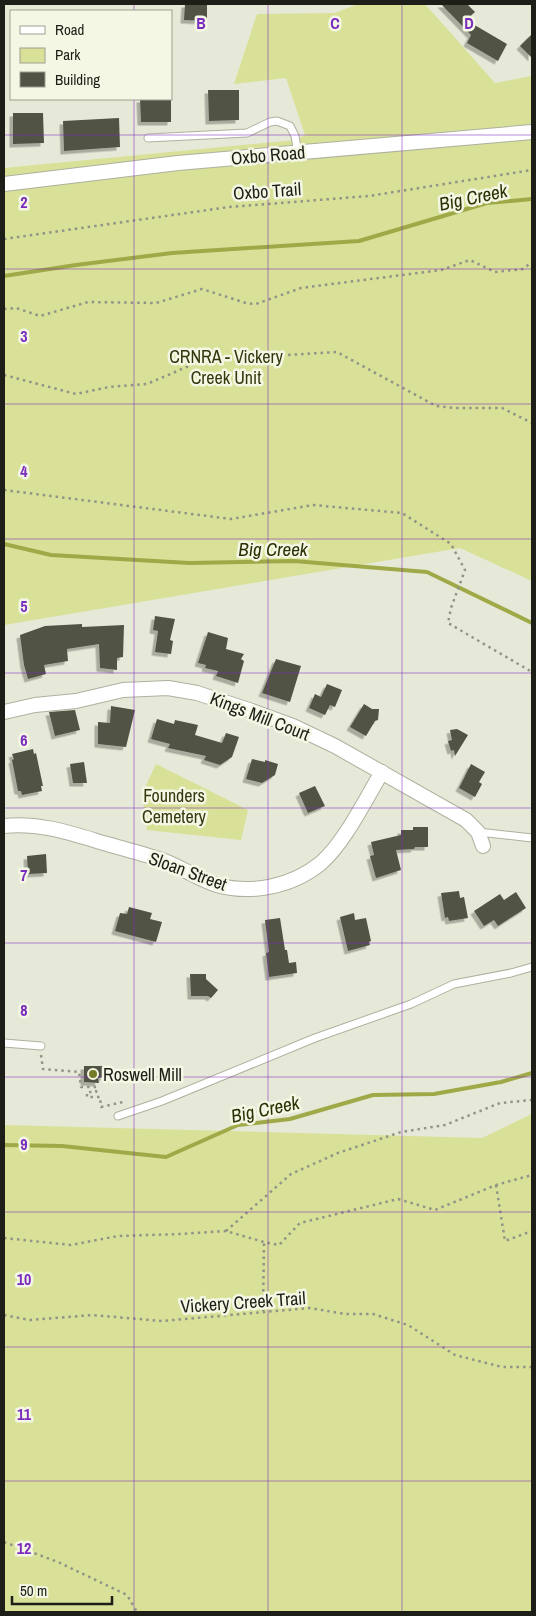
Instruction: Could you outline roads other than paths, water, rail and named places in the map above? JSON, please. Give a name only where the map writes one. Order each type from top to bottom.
[{"type":"street","name":"Oxbo Road","points":[[4,184],[178,163],[532,132]]},
{"type":"street","name":"Kings Mill Court","points":[[4,712],[123,690],[168,688],[197,693],[252,710],[293,726],[335,746],[466,820],[478,832]]},
{"type":"street","name":"Sloan Street","points":[[4,826],[23,825],[57,829],[162,860],[217,885],[246,890],[274,887],[301,876],[321,863],[337,846],[382,772]]},
{"type":"street","points":[[478,832],[483,846]]},
{"type":"lane","points":[[148,138],[247,133],[277,120],[290,126],[295,136],[298,153]]},
{"type":"lane","points":[[478,832],[532,838]]},
{"type":"lane","points":[[122,1115],[162,1101],[315,1038],[411,1004],[454,984],[512,973],[532,967]]},
{"type":"lane","points":[[4,1043],[41,1046]]},
{"type":"waterway","name":"Big Creek","points":[[4,276],[172,253],[359,241],[487,203],[532,199]]},
{"type":"waterway","name":"Big Creek","points":[[4,544],[51,555],[189,563],[294,561],[427,572],[532,623]]},
{"type":"waterway","name":"Big Creek","points":[[4,1145],[62,1146],[166,1157],[238,1125],[290,1119],[373,1095],[434,1094],[501,1082],[532,1073]]},
{"type":"place","name":"Roswell Mill","points":[[93,1074]]},
{"type":"park label","name":"CRNRA - Vickery Creek Unit","points":[[226,366]]},
{"type":"park label","name":"Founders Cemetery","points":[[174,805]]}]
